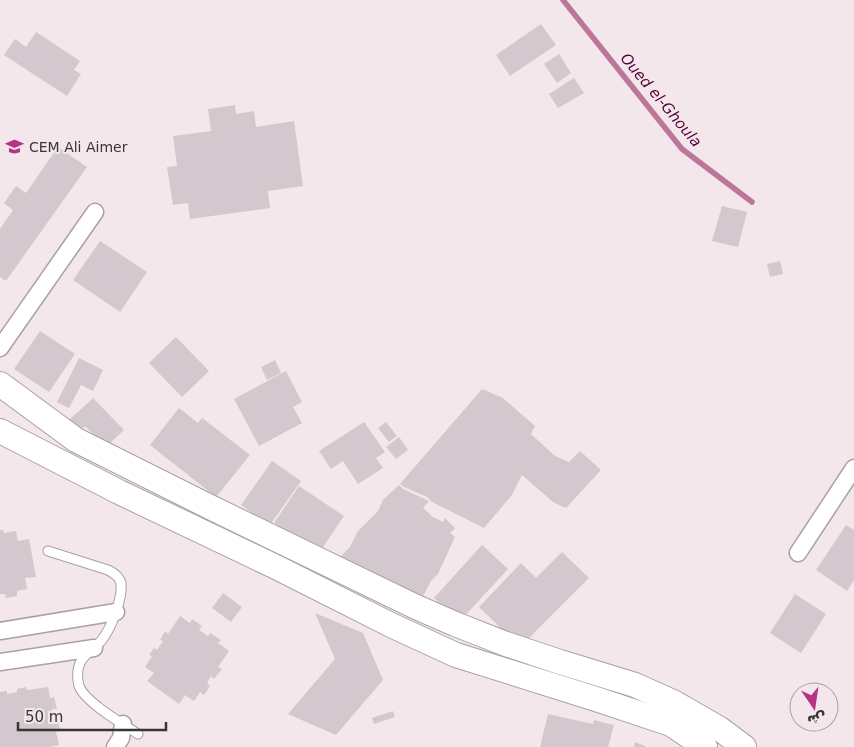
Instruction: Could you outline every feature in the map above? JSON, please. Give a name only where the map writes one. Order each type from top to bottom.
[{"type":"main road","points":[[0,384],[76,440],[237,520],[414,606],[456,624],[533,653],[636,685],[673,702],[720,729],[744,747]]},
{"type":"main road","points":[[0,431],[128,496],[456,655],[671,724],[693,743]]},
{"type":"street","points":[[0,348],[95,212]]},
{"type":"street","points":[[798,553],[854,468]]},
{"type":"street","points":[[0,631],[116,612]]},
{"type":"street","points":[[0,662],[94,648]]},
{"type":"street","points":[[115,747],[120,738],[123,724]]},
{"type":"lane","points":[[48,551],[114,573],[119,578],[121,584],[116,612],[108,631],[81,661],[78,670],[79,685],[87,698],[138,734]]},
{"type":"building","points":[[541,24],[556,45],[510,76],[496,55]]},
{"type":"building","points":[[36,32],[80,61],[74,70],[81,74],[67,96],[4,55],[15,39],[26,47]]},
{"type":"building","points":[[559,54],[571,73],[557,83],[544,64]]},
{"type":"building","points":[[574,78],[584,93],[558,108],[549,94]]},
{"type":"building","points":[[235,105],[236,114],[254,111],[256,127],[294,121],[303,186],[268,191],[270,208],[190,219],[188,203],[173,205],[167,167],[177,166],[173,136],[211,131],[208,109]]},
{"type":"building","points":[[58,147],[87,167],[6,281],[0,277],[0,229],[13,210],[4,203],[16,186],[26,193]]},
{"type":"building","points":[[722,206],[747,212],[738,247],[712,241]]},
{"type":"building","points":[[100,241],[147,272],[120,312],[73,280]]},
{"type":"building","points":[[780,261],[783,274],[770,277],[767,264]]},
{"type":"building","points":[[40,331],[75,354],[49,392],[14,369]]},
{"type":"building","points":[[176,337],[209,371],[182,397],[149,363]]},
{"type":"building","points":[[79,358],[103,370],[93,391],[81,385],[69,408],[57,402]]},
{"type":"building","points":[[275,360],[281,373],[267,380],[261,367]]},
{"type":"building","points":[[286,371],[302,402],[293,407],[302,423],[259,446],[234,399]]},
{"type":"building","points":[[482,389],[503,398],[535,426],[531,434],[555,456],[569,462],[580,451],[601,470],[566,508],[553,502],[522,475],[512,495],[484,528],[400,484]]},
{"type":"building","points":[[93,398],[124,430],[106,447],[85,426],[79,432],[68,421]]},
{"type":"building","points":[[179,408],[198,423],[202,418],[250,455],[216,497],[150,445]]},
{"type":"building","points":[[364,422],[385,452],[376,458],[383,468],[358,484],[343,461],[331,469],[319,451]]},
{"type":"building","points":[[386,422],[397,436],[389,442],[378,428]]},
{"type":"building","points":[[399,437],[408,450],[396,459],[386,447]]},
{"type":"building","points":[[272,461],[301,481],[270,525],[241,505]]},
{"type":"building","points":[[399,485],[403,489],[429,501],[423,508],[433,517],[443,522],[445,518],[455,528],[450,533],[455,537],[438,574],[431,581],[423,596],[340,557],[350,547],[358,531],[378,511],[383,500]]},
{"type":"building","points":[[299,486],[344,516],[319,553],[274,523]]},
{"type":"building","points":[[846,525],[854,530],[854,580],[847,591],[816,570]]},
{"type":"building","points":[[0,530],[3,530],[4,533],[16,531],[18,541],[29,539],[36,577],[25,578],[27,589],[17,591],[17,596],[6,598],[5,594],[0,594]]},
{"type":"building","points":[[482,545],[508,569],[460,621],[434,598]]},
{"type":"building","points":[[562,552],[589,578],[520,647],[479,607],[521,563],[536,578]]},
{"type":"building","points":[[223,593],[242,607],[231,622],[212,608]]},
{"type":"building","points":[[795,594],[826,614],[801,653],[770,633]]},
{"type":"building","points":[[315,613],[363,633],[383,680],[336,735],[288,714],[335,659]]},
{"type":"building","points":[[180,616],[190,623],[192,619],[202,626],[199,630],[208,636],[210,633],[221,640],[218,643],[229,651],[218,667],[222,669],[214,679],[211,676],[207,683],[210,686],[204,695],[200,692],[194,701],[185,695],[179,704],[147,681],[154,673],[145,667],[152,656],[149,655],[154,648],[157,650],[163,641],[160,640],[165,631],[168,634]]},
{"type":"building","points":[[26,687],[27,690],[48,687],[50,698],[54,697],[57,709],[52,709],[54,720],[58,719],[60,731],[56,732],[59,745],[49,747],[0,747],[0,692],[7,691],[7,694],[17,692],[17,689]]},
{"type":"building","points":[[393,711],[395,717],[374,724],[372,718]]},
{"type":"building","points":[[548,714],[593,724],[594,720],[614,725],[608,747],[540,747]]},
{"type":"building","points":[[635,742],[647,747],[634,747]]},
{"type":"waterway","name":"Oued el-Ghoula","points":[[563,0],[682,149],[752,202]]},
{"type":"place","name":"CEM Ali Aimer","points":[[15,147]]}]
